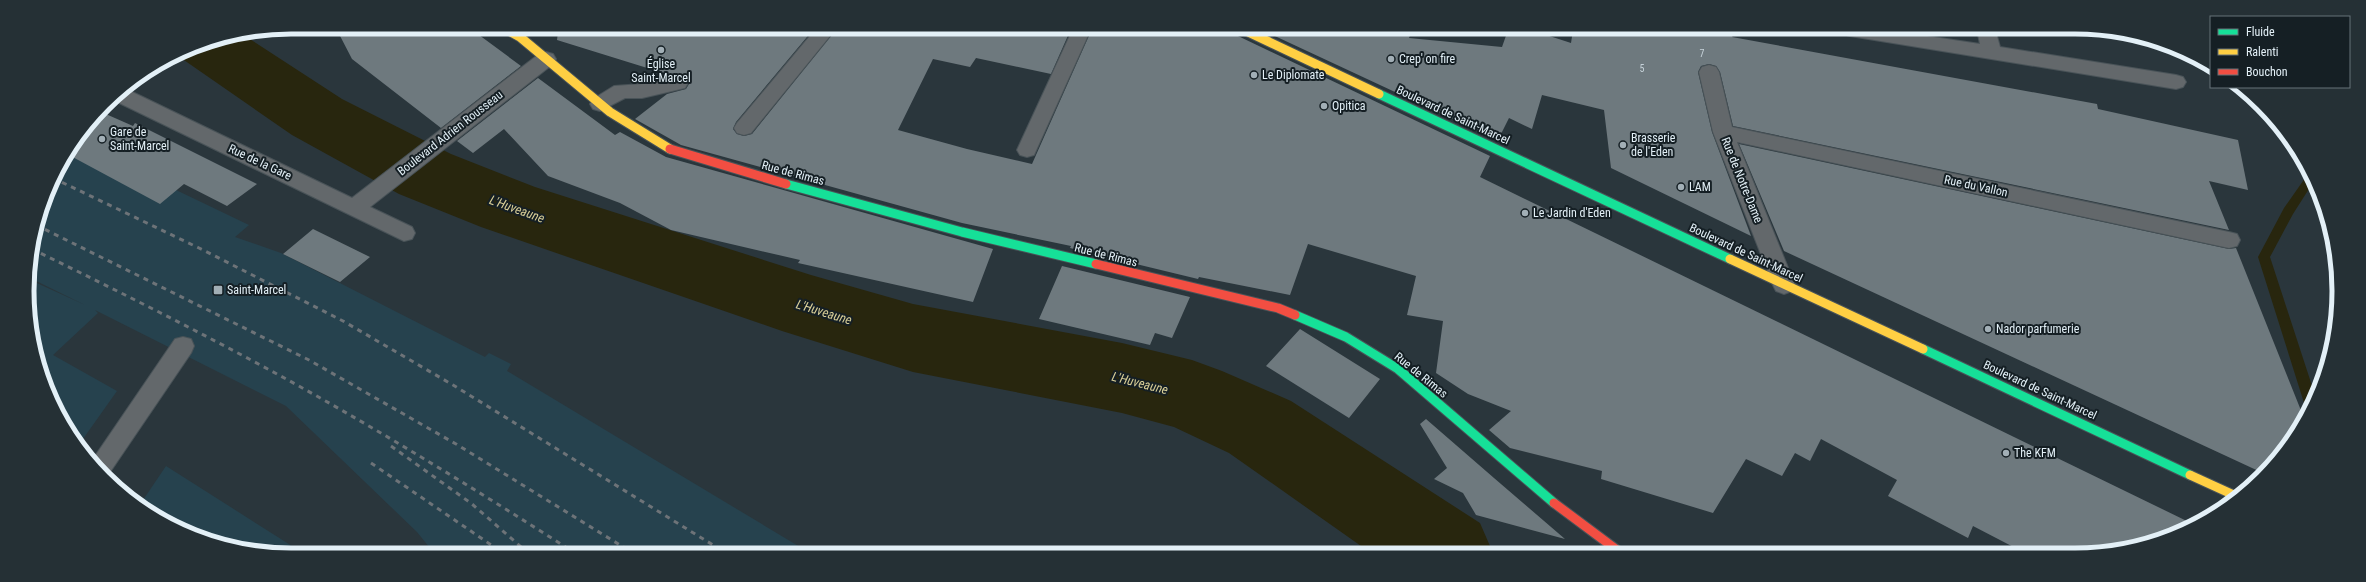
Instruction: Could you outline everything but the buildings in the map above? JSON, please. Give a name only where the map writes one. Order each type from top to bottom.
[{"type":"street","name":"Rue de Rimas","points":[[521,34],[546,59],[600,104],[641,135],[673,151],[714,164],[970,234],[1278,308],[1346,337],[1398,369],[1557,505],[1614,548]]},
{"type":"street","points":[[744,128],[822,34]]},
{"type":"street","points":[[1027,150],[1080,34]]},
{"type":"street","name":"Boulevard de Saint-Marcel","points":[[1252,34],[2232,494]]},
{"type":"street","points":[[1877,34],[1991,51],[2176,82]]},
{"type":"street","points":[[1987,34],[1991,51]]},
{"type":"street","name":"Boulevard Adrien Rousseau","points":[[354,208],[434,144],[546,59]]},
{"type":"street","name":"Rue de Notre-Dame","points":[[1709,72],[1724,132],[1784,284]]},
{"type":"street","points":[[600,104],[621,91],[642,91],[678,83]]},
{"type":"street","name":"Rue de la Gare","points":[[124,97],[404,232]]},
{"type":"street","name":"Rue du Vallon","points":[[1724,132],[2229,240]]},
{"type":"street","points":[[102,465],[183,346]]},
{"type":"shaded area","points":[[103,116],[176,190],[249,225],[235,237],[281,253],[485,357],[489,353],[511,364],[507,371],[802,548],[430,548],[417,532],[286,406],[95,310],[98,313],[53,355],[117,391],[82,440],[68,420],[54,389],[43,358],[36,325],[35,282],[85,305],[35,280],[36,257],[48,208],[68,162],[77,148]]},
{"type":"shaded area","points":[[166,466],[295,548],[257,546],[224,539],[193,528],[162,514],[143,501]]},
{"type":"waterway","name":"L'Huveaune","points":[[212,47],[317,117],[425,174],[508,207],[811,308],[913,338],[1122,378],[1192,396],[1260,427],[1440,548]]},
{"type":"waterway","points":[[2307,182],[2288,211],[2264,257],[2309,396]]},
{"type":"railway","points":[[59,181],[199,248],[343,321],[453,385],[718,548]]},
{"type":"railway","points":[[42,228],[309,360],[456,444],[625,548]]},
{"type":"railway","points":[[37,251],[193,329],[325,400],[433,464],[567,548]]},
{"type":"railway","points":[[391,446],[472,504],[522,548]]},
{"type":"railway","points":[[371,463],[496,548]]},
{"type":"traffic: fast","points":[[1379,94],[1730,259]]},
{"type":"traffic: fast","points":[[786,184],[962,232],[1096,264]]},
{"type":"traffic: fast","points":[[1295,315],[1346,337],[1398,369],[1554,503]]},
{"type":"traffic: fast","points":[[1923,349],[2190,475]]},
{"type":"traffic: slow","points":[[515,34],[610,112],[649,138],[670,149]]},
{"type":"traffic: slow","points":[[1252,34],[1379,94]]},
{"type":"traffic: slow","points":[[1730,259],[1923,349]]},
{"type":"traffic: slow","points":[[2190,475],[2232,494]]},
{"type":"traffic: jam","points":[[670,149],[786,184]]},
{"type":"traffic: jam","points":[[1096,264],[1278,308],[1295,315]]},
{"type":"traffic: jam","points":[[1554,503],[1614,548]]},
{"type":"place","name":"Église Saint-Marcel","points":[[661,50]]},
{"type":"place","name":"Crep' on fire","points":[[1391,59]]},
{"type":"place","name":"Le Diplomate","points":[[1254,75]]},
{"type":"place","name":"Opitica","points":[[1324,106]]},
{"type":"place","name":"Gare de Saint-Marcel","points":[[102,139]]},
{"type":"place","name":"Brasserie de l'Eden","points":[[1623,145]]},
{"type":"place","name":"LAM","points":[[1681,187]]},
{"type":"place","name":"Le Jardin d'Eden","points":[[1525,213]]},
{"type":"place","name":"Saint-Marcel","points":[[218,290]]},
{"type":"place","name":"Nador parfumerie","points":[[1988,329]]},
{"type":"place","name":"The KFM","points":[[2006,453]]}]
